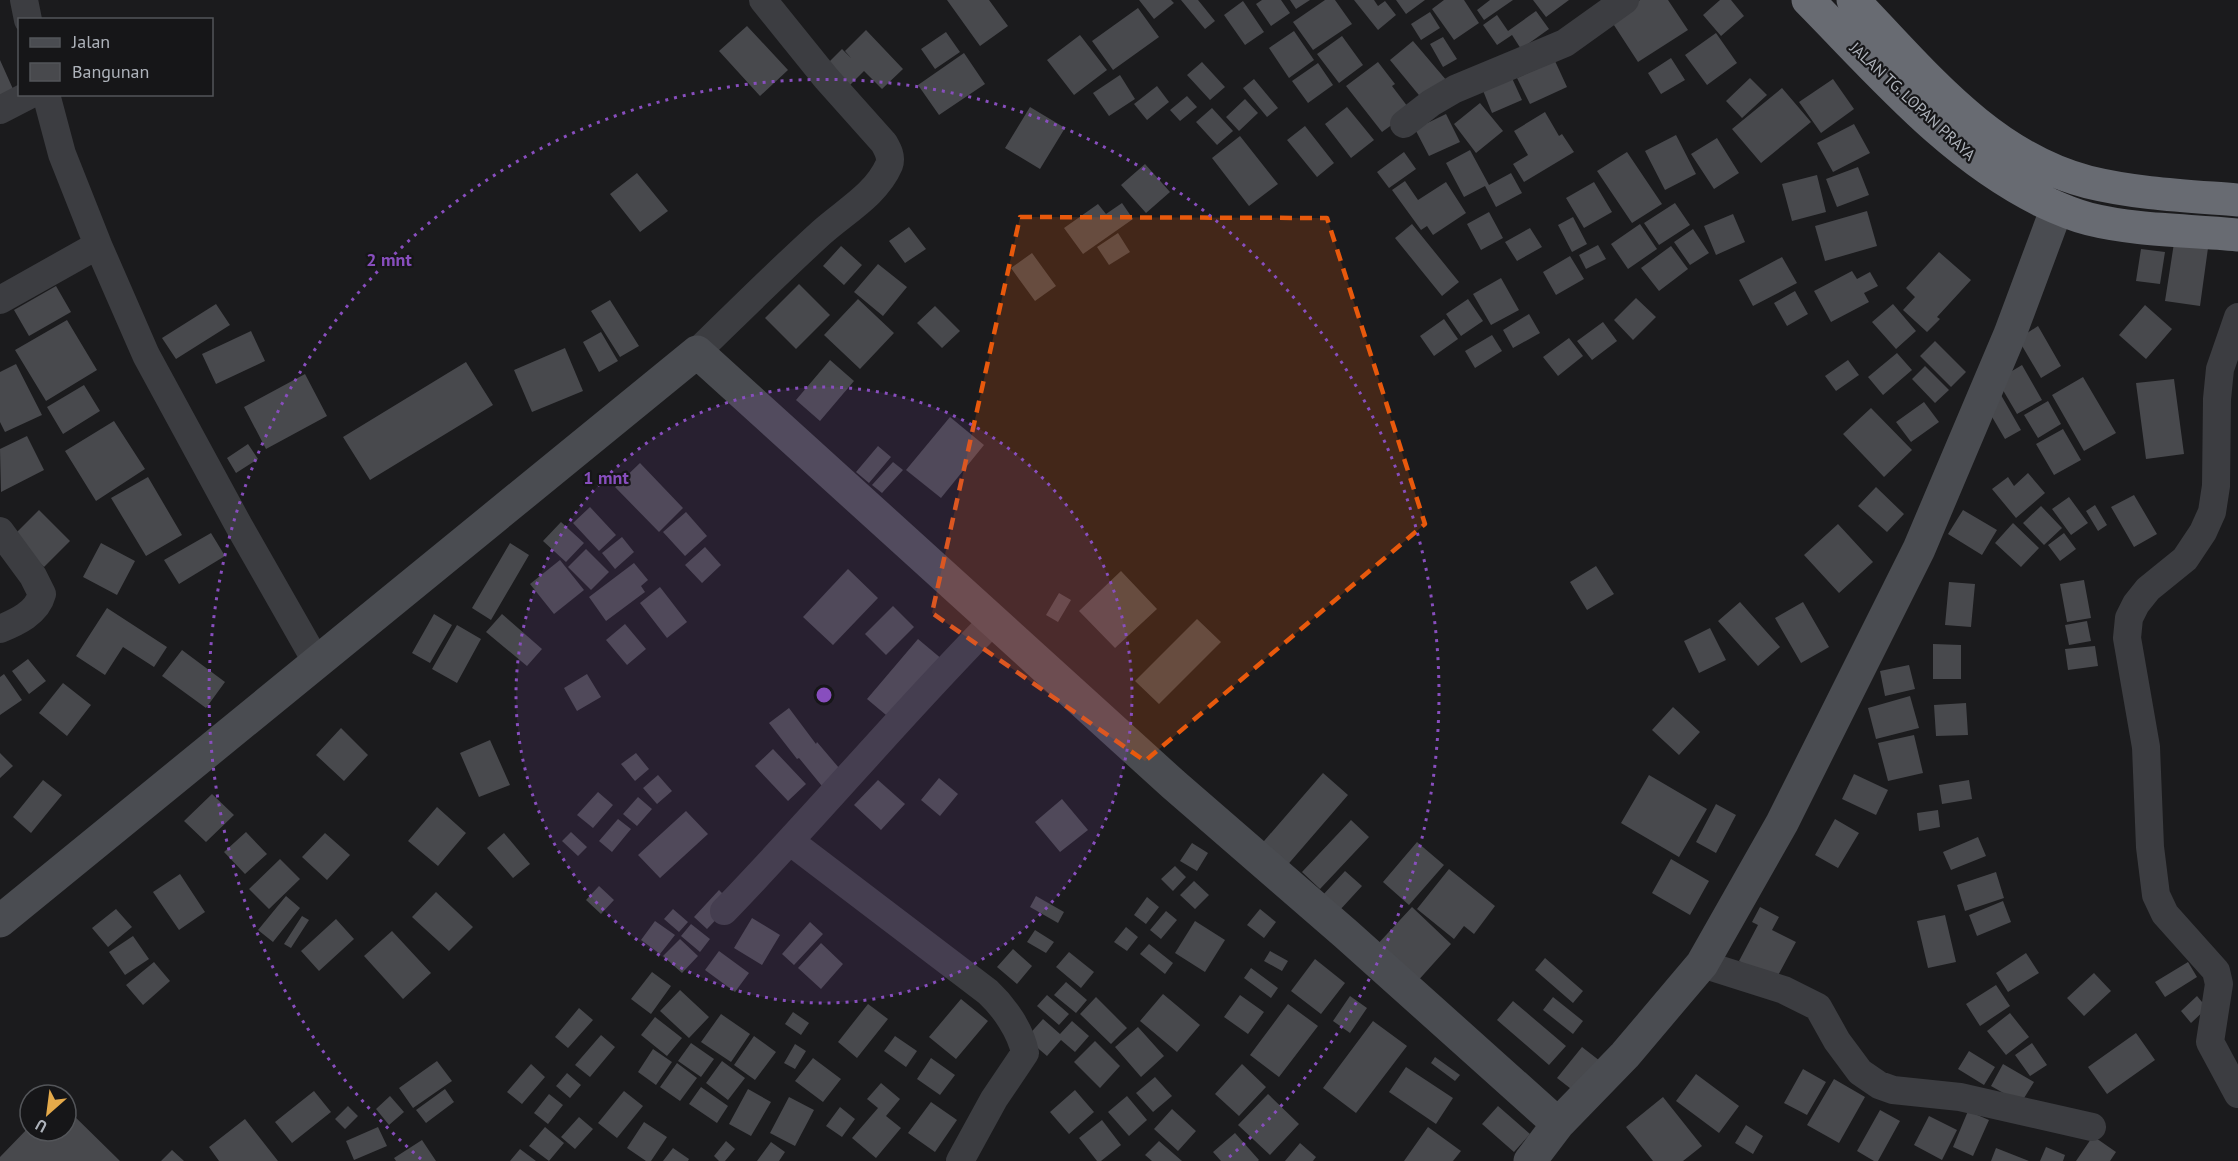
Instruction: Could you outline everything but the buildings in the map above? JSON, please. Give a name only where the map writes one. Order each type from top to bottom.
[{"type":"highway","name":"JALAN TG. LOPAN PRAYA","points":[[1853,0],[1974,122],[2013,150],[2062,174],[2089,182],[2146,192],[2238,200]]},
{"type":"highway","name":"JALAN TG. LOPAN PRAYA","points":[[1811,1],[1904,98],[1986,169],[2013,186],[2057,208],[2087,219],[2129,227],[2238,235]]},
{"type":"street","points":[[24,0],[28,18]]},
{"type":"street","points":[[0,921],[697,352],[790,261],[865,196],[879,180],[890,162],[884,143],[826,78],[763,0]]},
{"type":"street","points":[[1404,124],[1431,103],[1455,89],[1565,43],[1625,0]]},
{"type":"street","points":[[0,110],[27,96]]},
{"type":"street","points":[[47,96],[62,154],[98,245],[146,355],[316,661]]},
{"type":"street","points":[[1530,1161],[1558,1124],[1625,1055],[1702,964],[1782,823],[1919,549],[2010,334],[2057,208]]},
{"type":"street","points":[[0,300],[98,245]]},
{"type":"street","points":[[2238,317],[2220,369],[2217,399],[2216,486],[2212,512],[2203,532],[2185,559],[2148,589],[2136,603],[2130,618],[2127,638],[2146,747],[2150,798],[2150,847],[2156,895],[2165,914],[2216,971],[2219,984],[2210,1042],[2238,1094]]},
{"type":"street","points":[[697,352],[1173,784],[1346,934],[1558,1124]]},
{"type":"street","points":[[0,531],[33,576],[42,594],[39,603],[22,619],[0,629]]},
{"type":"street","points":[[724,911],[791,842],[943,671],[994,620]]},
{"type":"street","points":[[791,842],[988,992],[1011,1021],[1022,1043],[1024,1053],[994,1099],[960,1161]]},
{"type":"street","points":[[1702,964],[1784,990],[1818,1007],[1837,1041],[1860,1072],[1879,1085],[1893,1090],[1960,1097],[2092,1127]]},
{"type":"highlighted area","points":[[1020,217],[1327,218],[1425,524],[1145,761],[932,613]]}]
